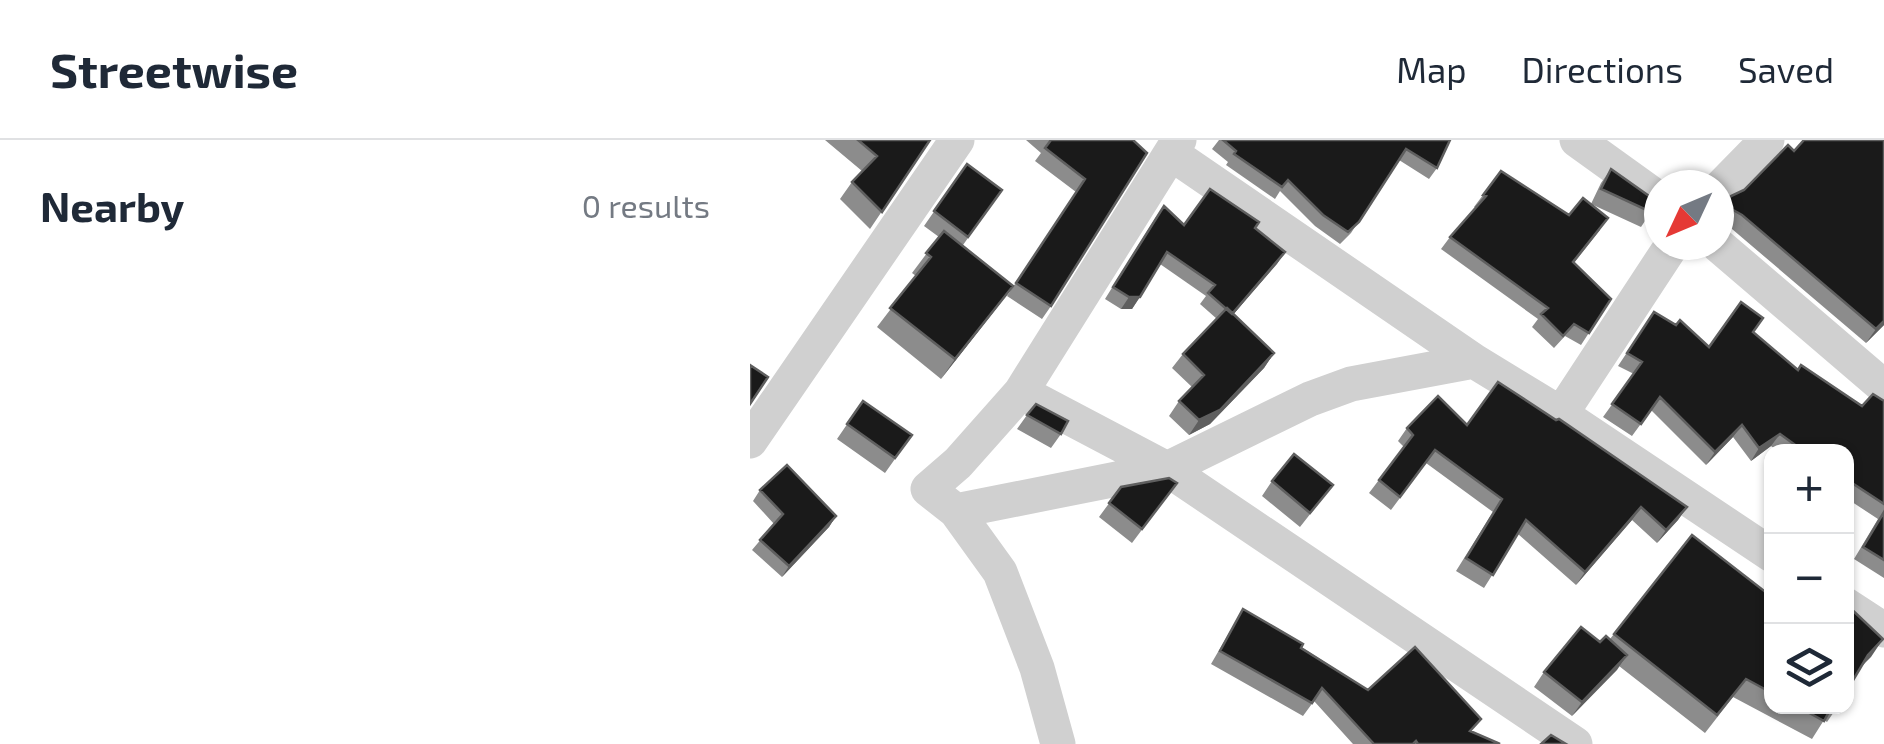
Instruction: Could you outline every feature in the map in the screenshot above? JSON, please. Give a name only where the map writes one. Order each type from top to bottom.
[{"type":"street","points":[[750,441],[957,140]]},
{"type":"street","points":[[1577,140],[1644,188]]},
{"type":"street","points":[[1734,174],[1768,140]]},
{"type":"street","points":[[1058,744],[1038,668],[1000,572],[956,510],[928,488],[958,463],[1021,392],[1175,147],[1474,361],[1764,550]]},
{"type":"street","points":[[1734,259],[1884,387]]},
{"type":"street","points":[[1560,414],[1662,260]]},
{"type":"street","points":[[956,510],[1167,468],[1310,399],[1351,384],[1474,361]]},
{"type":"street","points":[[1021,392],[1167,468],[1574,744]]},
{"type":"street","points":[[1854,610],[1884,630]]},
{"type":"building","points":[[858,140],[930,140],[882,212],[852,182],[877,156]]},
{"type":"building","points":[[1051,140],[1133,140],[1147,153],[1051,306],[1016,283],[1085,179],[1045,148]]},
{"type":"building","points":[[1223,140],[1450,140],[1437,168],[1406,149],[1359,222],[1348,232],[1323,215],[1288,180],[1282,187],[1234,154],[1236,151]]},
{"type":"building","points":[[1804,140],[1884,140],[1884,321],[1876,329],[1734,211],[1734,195],[1744,190],[1788,145],[1794,151]]},
{"type":"building","points":[[967,164],[1002,190],[968,237],[934,211]]},
{"type":"building","points":[[1611,169],[1644,192],[1644,209],[1601,189]]},
{"type":"building","points":[[1501,171],[1569,215],[1583,198],[1608,218],[1573,262],[1611,299],[1589,333],[1574,324],[1563,336],[1541,314],[1548,308],[1450,237],[1486,196],[1483,195]]},
{"type":"building","points":[[1210,189],[1259,222],[1255,228],[1285,252],[1232,314],[1208,293],[1215,285],[1167,252],[1140,297],[1129,297],[1113,287],[1164,206],[1184,225]]},
{"type":"building","points":[[944,231],[1013,286],[955,359],[890,308],[931,257],[926,253]]},
{"type":"building","points":[[1741,302],[1763,318],[1753,332],[1798,370],[1801,365],[1862,406],[1873,394],[1884,401],[1884,504],[1854,484],[1854,444],[1794,444],[1780,434],[1759,448],[1742,425],[1715,452],[1660,397],[1641,424],[1612,404],[1642,362],[1627,353],[1654,312],[1676,325],[1680,320],[1709,347]]},
{"type":"building","points":[[1227,308],[1274,353],[1220,410],[1199,420],[1179,401],[1204,375],[1183,354]]},
{"type":"building","points":[[750,365],[768,377],[750,404]]},
{"type":"building","points":[[1498,382],[1687,507],[1666,530],[1641,507],[1585,572],[1526,520],[1493,575],[1466,558],[1502,499],[1435,450],[1400,497],[1379,480],[1413,435],[1407,428],[1438,396],[1467,425]]},
{"type":"building","points":[[863,401],[912,435],[895,458],[847,424]]},
{"type":"building","points":[[1036,404],[1068,421],[1061,434],[1027,415]]},
{"type":"building","points":[[1294,454],[1333,485],[1310,513],[1272,481]]},
{"type":"building","points":[[787,465],[836,516],[789,566],[760,540],[783,514],[760,490]]},
{"type":"building","points":[[1169,478],[1177,483],[1142,529],[1109,503],[1121,487]]},
{"type":"building","points":[[1884,512],[1884,560],[1863,547]]},
{"type":"building","points":[[1692,535],[1764,591],[1764,689],[1746,679],[1717,715],[1614,634]]},
{"type":"building","points":[[1243,609],[1303,644],[1301,648],[1368,690],[1415,647],[1481,719],[1470,731],[1500,744],[1374,744],[1322,688],[1312,703],[1220,651]]},
{"type":"building","points":[[1854,612],[1883,639],[1854,679]]},
{"type":"building","points":[[1581,627],[1600,642],[1606,636],[1627,655],[1582,702],[1544,672]]},
{"type":"building","points":[[1551,735],[1566,744],[1541,744]]}]
